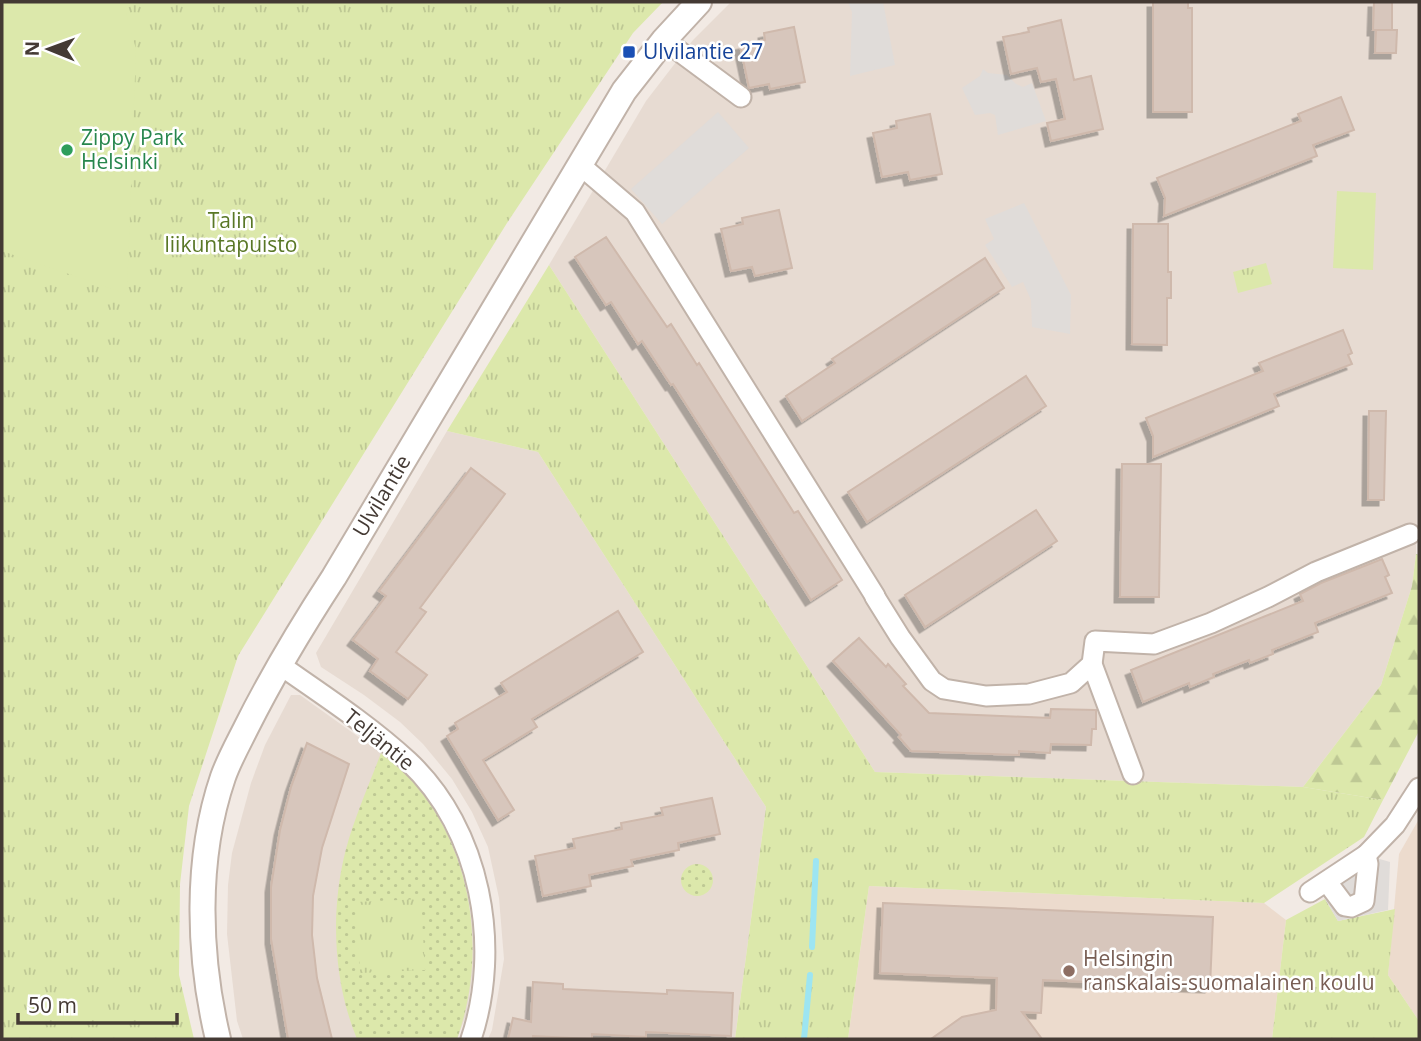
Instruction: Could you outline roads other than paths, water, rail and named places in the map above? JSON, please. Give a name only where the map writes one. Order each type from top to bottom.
[{"type":"street","name":"Ulvilantie","points":[[218,1039],[203,941],[204,885],[211,823],[224,775],[262,694],[624,92],[664,40],[699,2]]},
{"type":"street","points":[[664,40],[741,97]]},
{"type":"street","points":[[580,165],[635,212],[900,638],[932,681],[944,689],[986,696],[1029,694],[1071,683],[1092,664]]},
{"type":"street","points":[[1133,774],[1092,664],[1095,641],[1154,644],[1211,622],[1316,572],[1410,534]]},
{"type":"street","name":"Teljäntie","points":[[280,665],[408,761],[434,792],[458,832],[470,861],[481,903],[483,927],[485,959],[482,987],[471,1039]]},
{"type":"street","points":[[1366,855],[1368,864],[1364,901],[1350,907],[1345,906],[1318,887],[1366,855],[1395,825],[1419,788]]},
{"type":"waterway","points":[[812,947],[816,861]]},
{"type":"waterway","points":[[804,1039],[810,975]]},
{"type":"place","name":"Ulvilantie 27","points":[[629,52]]},
{"type":"place","name":"Zippy Park Helsinki","points":[[67,150]]},
{"type":"place","name":"Helsingin ranskalais-suomalainen koulu","points":[[1069,971]]},
{"type":"park label","name":"Talin liikuntapuisto","points":[[231,233]]}]
